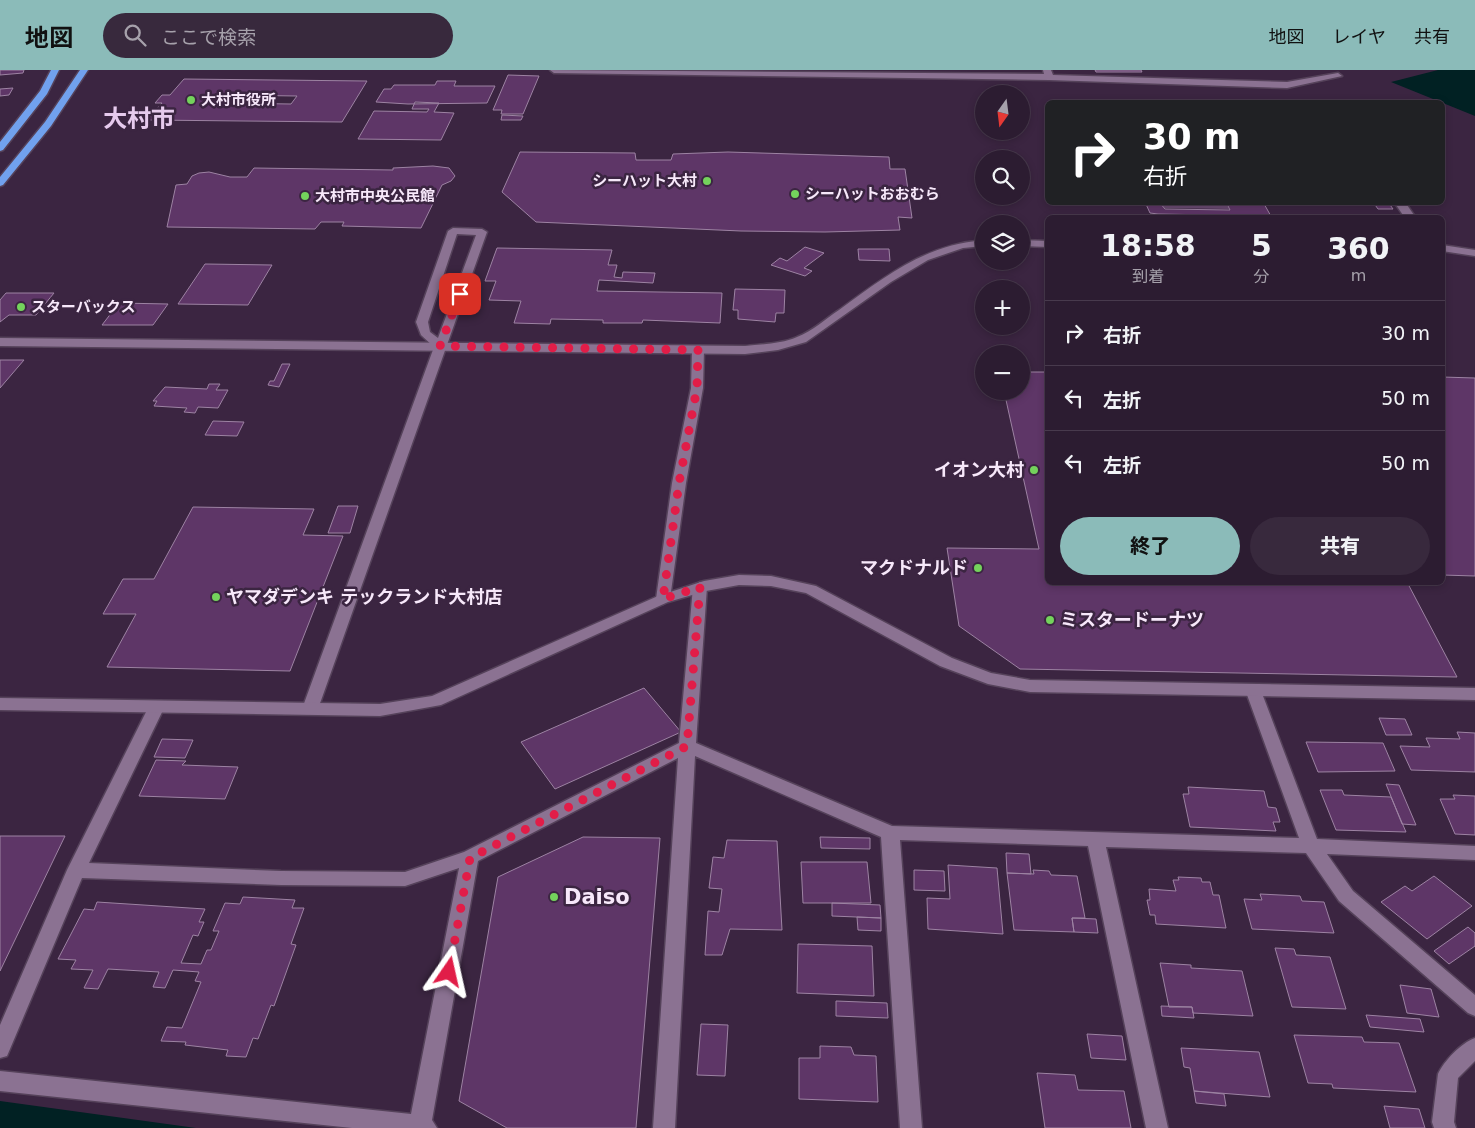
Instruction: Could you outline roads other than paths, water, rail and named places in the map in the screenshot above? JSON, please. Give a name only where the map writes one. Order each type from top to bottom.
[{"type":"highway","points":[[0,148],[44,92],[56,70]]},
{"type":"highway","points":[[0,183],[48,124],[84,70]]},
{"type":"street","points":[[554,70],[1048,73],[1287,85],[1338,76]]},
{"type":"street","points":[[310,709],[482,232],[453,231],[422,322],[425,333],[440,346]]},
{"type":"street","points":[[0,342],[698,350],[745,350],[776,347],[799,341],[916,262],[940,249],[961,244],[975,243]]},
{"type":"street","points":[[1030,243],[1045,244]]},
{"type":"street","points":[[1445,248],[1475,253]]},
{"type":"street","points":[[663,599],[679,483],[697,388],[698,350]]},
{"type":"street","points":[[0,704],[380,710],[435,701],[663,599],[700,587],[732,580],[790,584],[811,589],[946,662],[988,678],[1030,686],[1254,692],[1475,694]]},
{"type":"street","points":[[664,1128],[687,746],[700,587]]},
{"type":"street","points":[[1254,692],[1312,846],[1346,896],[1475,1007]]},
{"type":"street","points":[[0,1049],[76,870],[157,706]]},
{"type":"street","points":[[687,746],[890,833],[1475,853]]},
{"type":"street","points":[[76,870],[282,878],[405,879],[470,858],[687,746]]},
{"type":"street","points":[[890,833],[911,1128]]},
{"type":"street","points":[[1096,840],[1157,1128]]},
{"type":"street","points":[[0,1081],[423,1126],[470,858]]},
{"type":"street","points":[[1445,1128],[1443,1122],[1448,1074],[1475,1047]]},
{"type":"place","name":"大村市役所","points":[[191,100]]},
{"type":"place","name":"シーハット大村","points":[[707,181]]},
{"type":"place","name":"シーハットおおむら","points":[[795,194]]},
{"type":"place","name":"大村市中央公民館","points":[[305,196]]},
{"type":"place","name":"スターバックス","points":[[21,307]]},
{"type":"place","name":"イオン大村","points":[[1034,470]]},
{"type":"place","name":"マクドナルド","points":[[978,568]]},
{"type":"place","name":"ヤマダデンキ テックランド大村店","points":[[216,597]]},
{"type":"place","name":"ミスタードーナツ","points":[[1050,620]]},
{"type":"place","name":"Daiso","points":[[554,897]]},
{"type":"district","name":"大村市","points":[[139,119]]}]
